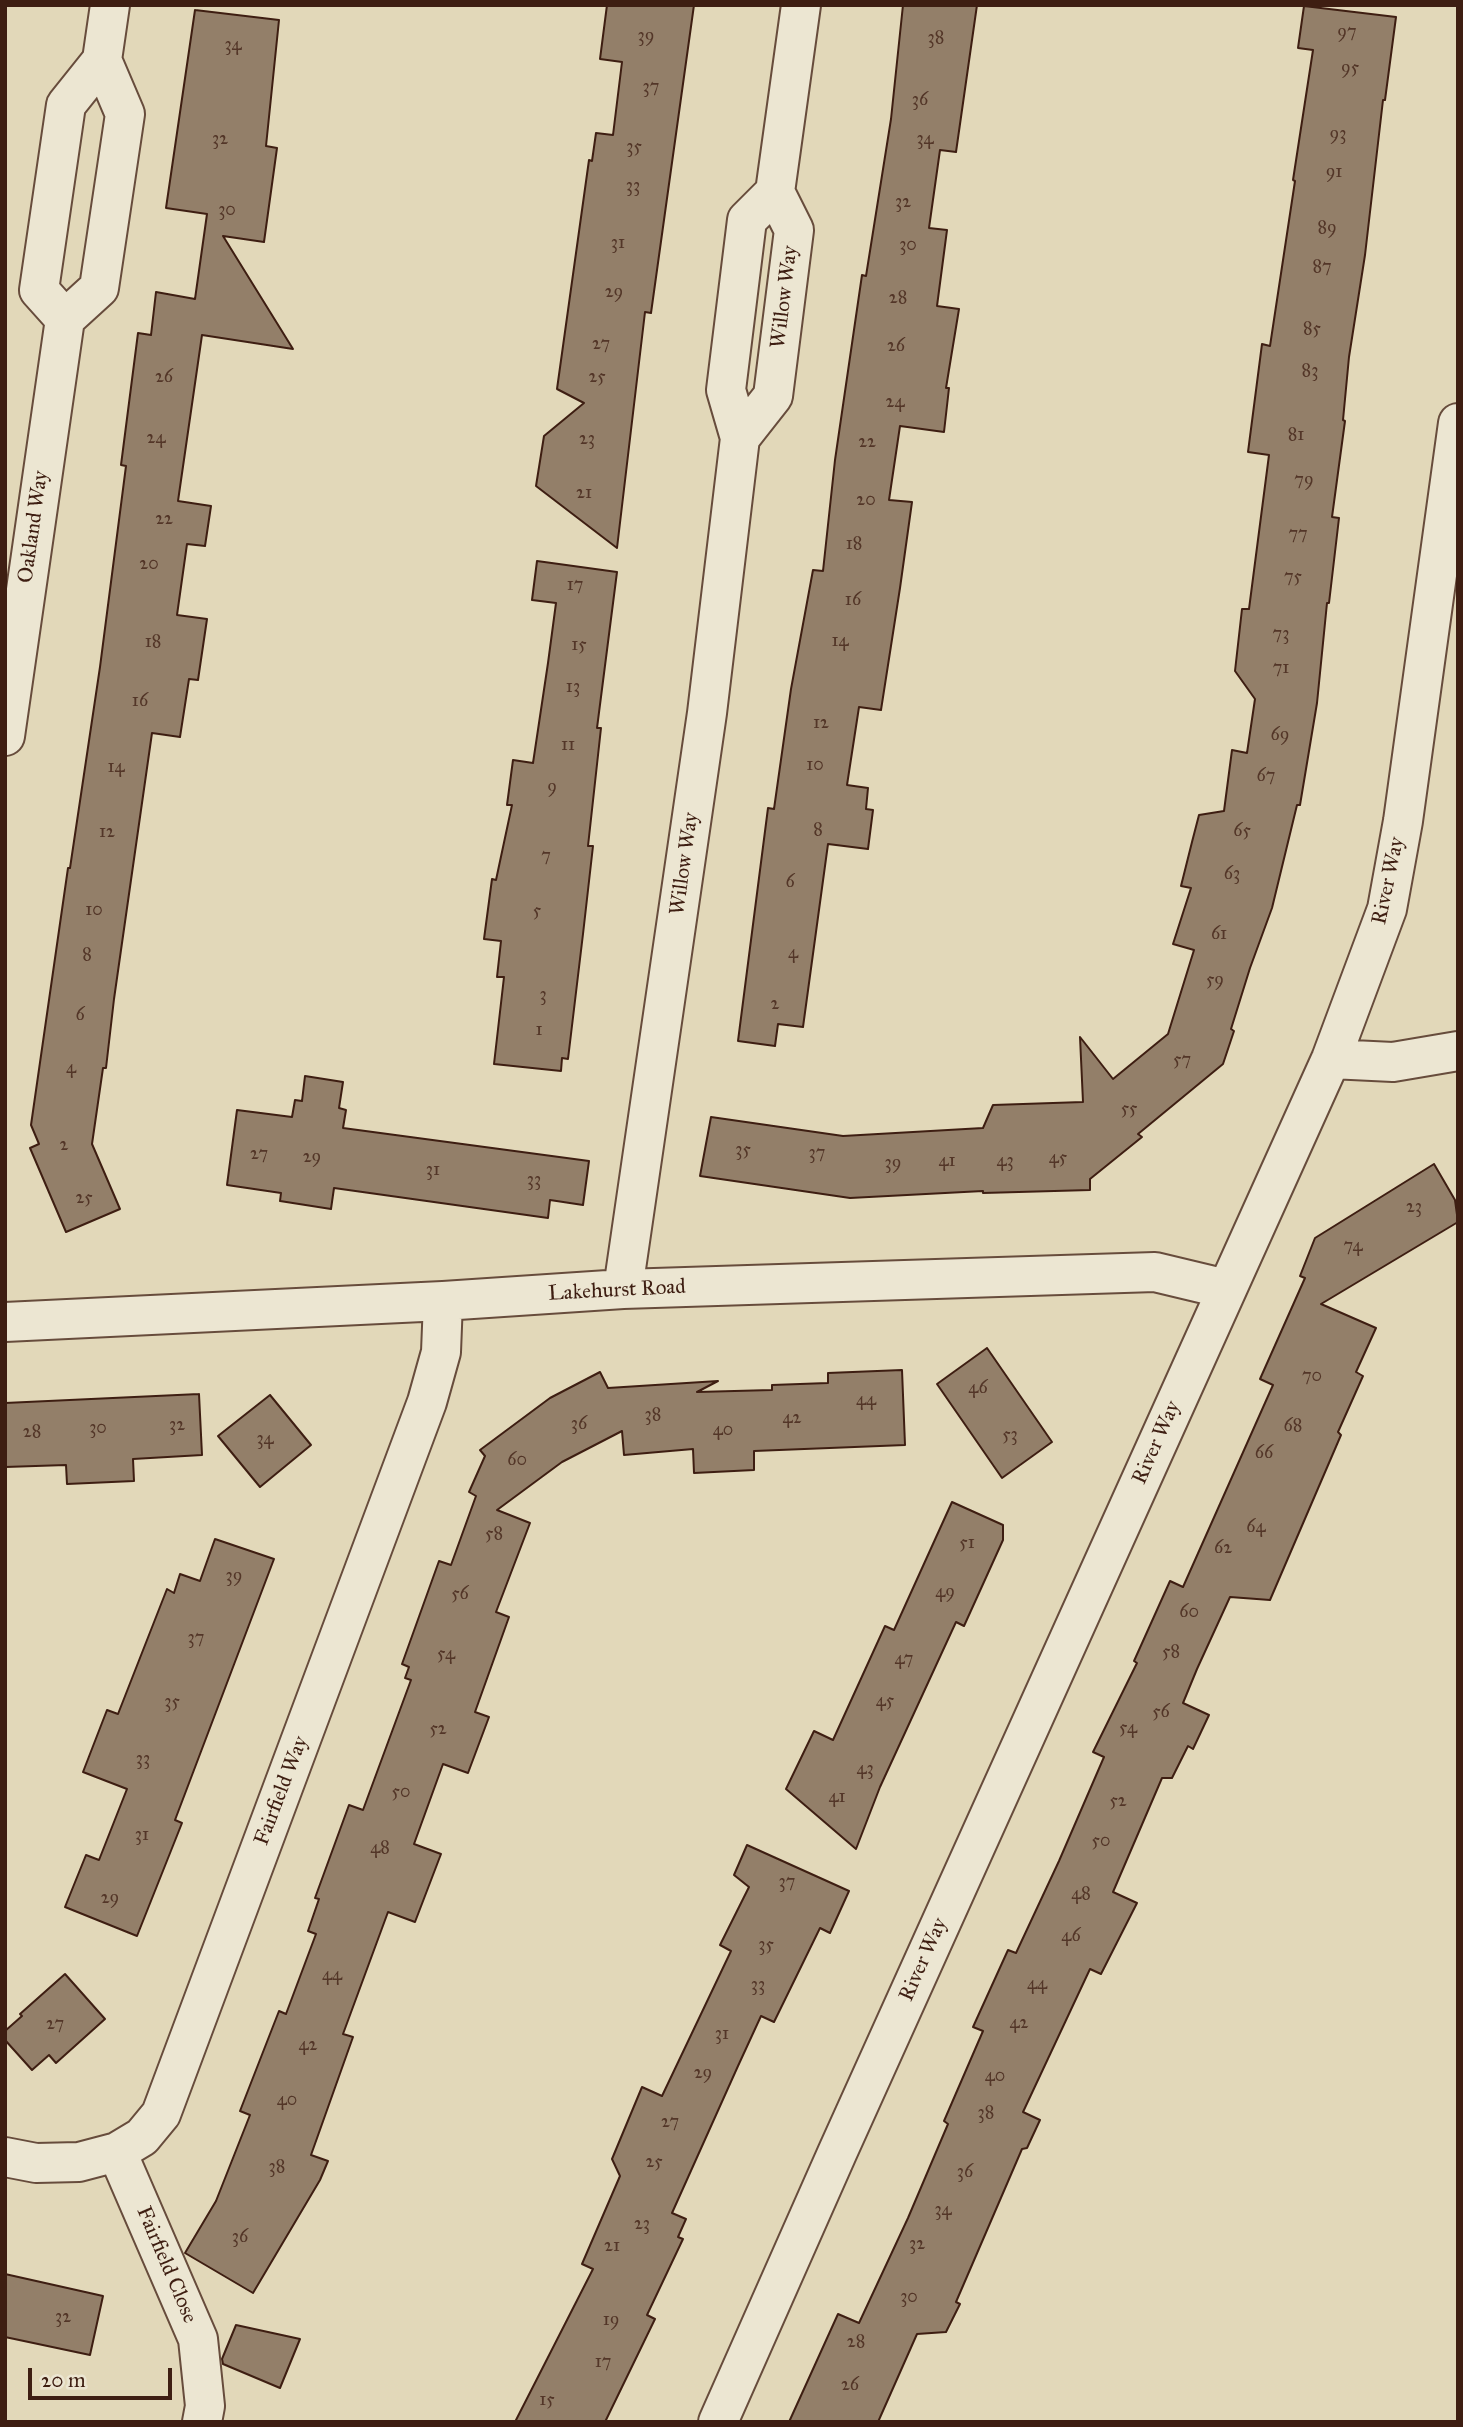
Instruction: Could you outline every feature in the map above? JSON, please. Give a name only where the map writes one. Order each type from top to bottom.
[{"type":"street","points":[[102,60],[125,114],[99,288],[65,319],[39,290],[66,105],[102,60],[110,5]]},
{"type":"street","name":"Willow Way","points":[[623,1289],[707,713],[740,438],[773,396],[794,230],[775,192],[801,5]]},
{"type":"street","name":"Oakland Way","points":[[5,736],[65,319]]},
{"type":"street","name":"River Way","points":[[718,2422],[1331,1059],[1387,909],[1402,821],[1458,423]]},
{"type":"street","points":[[1331,1059],[1394,1062],[1458,1051]]},
{"type":"street","name":"Lakehurst Road","points":[[5,1322],[443,1301],[623,1289],[1155,1272],[1226,1289]]},
{"type":"street","name":"Fairfield Way","points":[[5,2157],[36,2163],[79,2162],[117,2152],[142,2137],[161,2114],[427,1402],[441,1352],[443,1301]]},
{"type":"street","name":"Fairfield Close","points":[[117,2152],[198,2339],[205,2406],[202,2422]]},
{"type":"building","points":[[607,5],[694,5],[651,313],[645,312],[617,548],[536,486],[544,436],[584,403],[557,389],[589,160],[592,161],[596,133],[613,135],[622,62],[600,59]]},
{"type":"building","points":[[903,5],[977,5],[956,152],[940,150],[929,228],[947,230],[937,306],[959,309],[946,388],[949,388],[944,432],[900,426],[889,500],[912,502],[900,588],[881,710],[859,707],[847,785],[868,788],[866,809],[873,810],[868,849],[828,844],[803,1027],[778,1024],[775,1046],[738,1041],[768,808],[774,809],[791,689],[813,570],[823,571],[835,460],[862,275],[866,276],[891,119]]},
{"type":"building","points":[[1304,6],[1396,17],[1349,357],[1345,421],[1332,517],[1339,518],[1317,703],[1300,805],[1297,805],[1272,908],[1250,968],[1223,1064],[1138,1134],[1142,1137],[1090,1179],[1090,1190],[983,1191],[850,1198],[700,1176],[711,1117],[843,1136],[983,1128],[993,1105],[1083,1102],[1080,1037],[1113,1079],[1168,1034],[1194,950],[1173,944],[1191,888],[1181,886],[1199,815],[1224,811],[1232,750],[1247,753],[1255,699],[1235,671],[1242,609],[1249,609],[1269,455],[1248,452],[1262,344],[1270,346],[1313,50],[1298,48]]},
{"type":"building","points":[[195,10],[279,20],[266,146],[277,148],[264,242],[223,236],[293,349],[202,335],[178,501],[211,506],[205,546],[187,544],[177,615],[207,619],[198,680],[189,679],[180,737],[152,733],[106,1068],[103,1068],[92,1144],[120,1209],[66,1232],[30,1148],[39,1144],[31,1125],[100,667],[126,466],[121,465],[138,333],[151,335],[156,292],[195,299],[207,214],[166,208]]},
{"type":"building","points":[[537,561],[617,572],[597,728],[601,728],[588,846],[593,846],[568,1059],[562,1058],[561,1071],[494,1064],[504,977],[497,977],[501,941],[484,939],[492,879],[496,880],[512,805],[507,805],[513,760],[533,763],[548,663],[556,603],[532,600]]},
{"type":"building","points":[[305,1076],[343,1082],[339,1108],[346,1110],[343,1128],[589,1161],[583,1205],[550,1200],[548,1218],[334,1188],[331,1209],[280,1201],[281,1193],[227,1185],[237,1110],[292,1117],[295,1100],[302,1101]]},
{"type":"building","points":[[1434,1164],[1455,1200],[1458,1222],[1321,1304],[1376,1328],[1356,1372],[1363,1376],[1338,1432],[1341,1435],[1270,1600],[1230,1597],[1197,1669],[1183,1703],[1209,1715],[1193,1749],[1188,1746],[1172,1778],[1162,1778],[1113,1892],[1137,1903],[1101,1974],[1090,1969],[1023,2112],[1040,2120],[1027,2148],[1022,2149],[956,2302],[960,2304],[946,2332],[917,2334],[878,2422],[789,2422],[838,2314],[859,2323],[908,2218],[948,2124],[944,2121],[983,2031],[973,2027],[1008,1950],[1016,1953],[1104,1757],[1093,1752],[1137,1663],[1134,1661],[1170,1581],[1183,1587],[1273,1385],[1260,1379],[1305,1278],[1300,1276],[1315,1238]]},
{"type":"building","points":[[987,1348],[1052,1442],[1002,1478],[937,1384]]},
{"type":"building","points":[[902,1370],[905,1445],[754,1451],[754,1470],[694,1473],[693,1449],[624,1455],[622,1431],[562,1462],[497,1510],[530,1523],[496,1612],[509,1617],[475,1712],[489,1717],[468,1773],[443,1764],[414,1844],[441,1854],[415,1922],[388,1912],[343,2034],[353,2037],[311,2155],[328,2161],[320,2180],[253,2293],[185,2253],[216,2201],[250,2115],[240,2111],[279,2011],[286,2014],[316,1934],[308,1931],[319,1899],[315,1898],[349,1805],[363,1810],[411,1680],[405,1678],[409,1667],[402,1664],[439,1561],[451,1565],[476,1496],[469,1492],[485,1456],[480,1450],[550,1398],[600,1372],[608,1388],[718,1381],[697,1392],[772,1390],[772,1385],[828,1383],[828,1373]]},
{"type":"building","points":[[199,1394],[202,1455],[133,1459],[134,1481],[67,1484],[66,1465],[5,1467],[5,1403]]},
{"type":"building","points":[[270,1395],[311,1445],[260,1487],[218,1436]]},
{"type":"building","points":[[952,1502],[1003,1525],[1003,1540],[964,1626],[956,1622],[880,1787],[856,1849],[786,1789],[814,1731],[833,1740],[885,1626],[894,1630]]},
{"type":"building","points":[[215,1539],[274,1559],[175,1820],[182,1823],[137,1936],[65,1907],[86,1855],[99,1860],[127,1789],[83,1772],[107,1710],[118,1714],[167,1589],[174,1593],[180,1574],[200,1581]]},
{"type":"building","points":[[747,1845],[849,1891],[830,1933],[820,1928],[774,2022],[761,2016],[738,2066],[672,2213],[686,2219],[678,2237],[683,2239],[647,2315],[655,2319],[605,2422],[515,2422],[593,2269],[582,2264],[620,2176],[612,2159],[642,2087],[662,2096],[731,1951],[720,1945],[749,1887],[734,1875]]},
{"type":"building","points":[[65,1974],[105,2019],[56,2063],[49,2055],[32,2070],[5,2040],[5,2031]]},
{"type":"building","points":[[5,2274],[103,2296],[90,2355],[5,2337]]},
{"type":"building","points":[[236,2325],[300,2339],[280,2388],[223,2364],[222,2359]]}]
